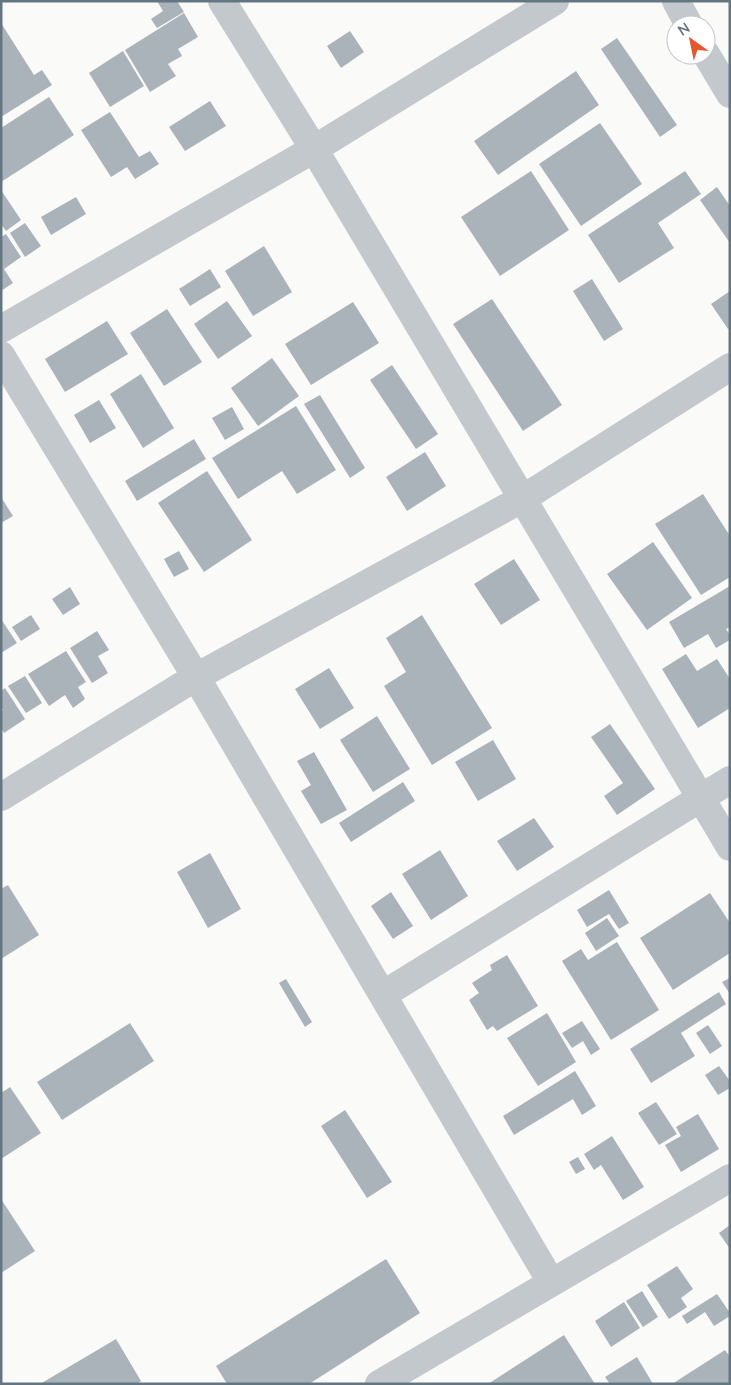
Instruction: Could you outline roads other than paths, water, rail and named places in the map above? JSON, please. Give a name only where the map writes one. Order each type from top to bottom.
[{"type":"street","points":[[222,1],[314,149],[730,847]]},
{"type":"street","points":[[1,329],[314,149],[555,1]]},
{"type":"street","points":[[676,1],[684,15]]},
{"type":"street","points":[[713,65],[730,94]]},
{"type":"street","points":[[1,355],[196,677],[552,1282]]},
{"type":"street","points":[[1,798],[196,677],[522,499],[730,366]]},
{"type":"street","points":[[384,994],[730,780]]},
{"type":"street","points":[[379,1384],[730,1178]]}]
